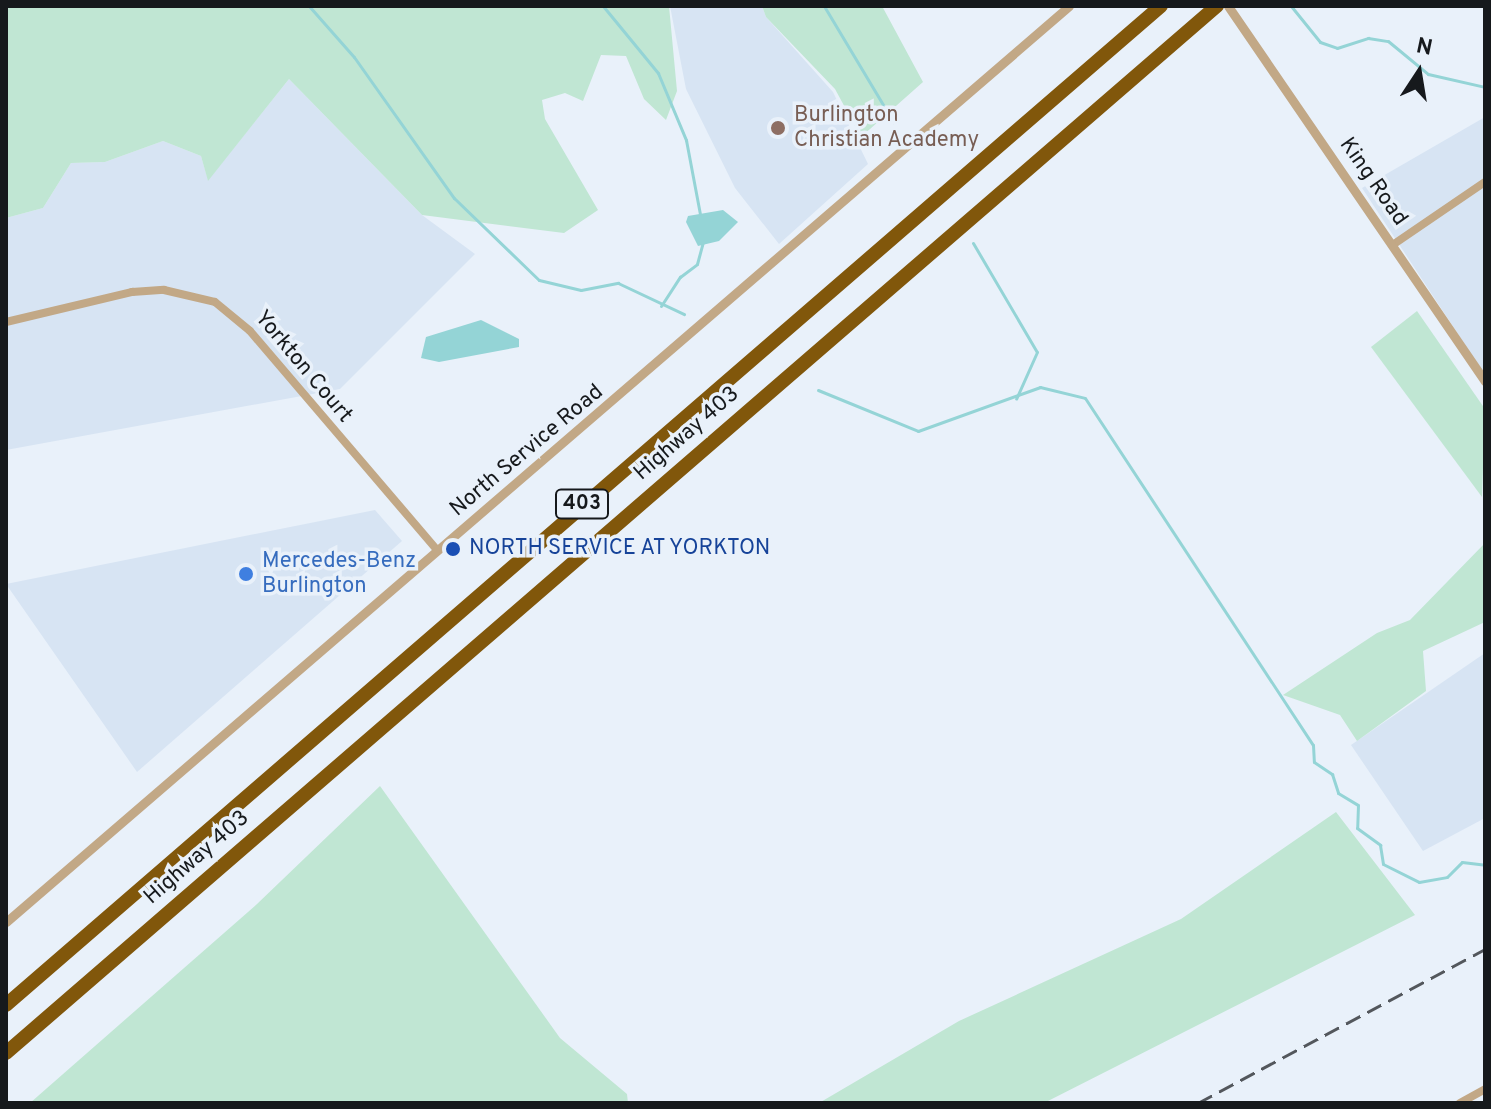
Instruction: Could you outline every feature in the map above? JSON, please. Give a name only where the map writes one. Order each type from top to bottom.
[{"type":"highway","name":"Highway 403","points":[[6,1005],[1161,6]]},
{"type":"highway","name":"Highway 403","points":[[6,1053],[1215,6]]},
{"type":"street","name":"North Service Road","points":[[6,922],[1069,6]]},
{"type":"street","name":"King Road","points":[[1228,6],[1485,381]]},
{"type":"street","points":[[1394,244],[1485,182]]},
{"type":"street","name":"Yorkton Court","points":[[6,322],[132,292],[164,290],[215,302],[250,331],[437,550]]},
{"type":"street","points":[[1460,1103],[1481,1091],[1483,1103]]},
{"type":"shaded area","name":"Burlington Christian Academy","points":[[670,6],[762,6],[766,17],[833,92],[868,164],[779,244],[735,188],[686,89]]},
{"type":"shaded area","points":[[289,79],[422,215],[475,254],[340,389],[6,450],[6,218],[43,208],[71,163],[105,162],[163,141],[201,156],[208,180]]},
{"type":"shaded area","points":[[1485,117],[1485,375],[1362,188]]},
{"type":"shaded area","points":[[375,510],[402,541],[137,772],[6,584]]},
{"type":"shaded area","points":[[1485,653],[1485,818],[1423,851],[1351,745]]},
{"type":"green space","points":[[6,6],[669,6],[677,91],[666,120],[644,99],[626,56],[601,55],[583,101],[565,93],[542,100],[545,119],[598,210],[564,233],[422,215],[289,79],[208,181],[201,156],[163,141],[105,162],[71,163],[43,208],[6,218]]},
{"type":"green space","points":[[762,6],[882,6],[923,82],[861,137],[835,89],[766,17]]},
{"type":"green space","points":[[1417,311],[1485,409],[1482,497],[1371,347]]},
{"type":"green space","points":[[1485,543],[1485,622],[1423,651],[1426,691],[1357,741],[1340,715],[1283,695],[1377,633],[1410,620]]},
{"type":"green space","points":[[380,786],[560,1038],[627,1094],[628,1103],[30,1103],[257,904]]},
{"type":"green space","points":[[1336,812],[1415,915],[1044,1103],[819,1103],[959,1021],[1181,919]]},
{"type":"water","points":[[723,210],[738,222],[719,241],[698,246],[686,222],[688,216]]},
{"type":"water","points":[[481,320],[519,339],[519,347],[439,362],[421,358],[426,337]]},
{"type":"waterway","points":[[309,6],[354,57],[454,198],[539,280],[581,290],[618,283],[684,314]]},
{"type":"waterway","points":[[603,6],[658,73],[686,140],[700,214]]},
{"type":"waterway","points":[[824,6],[894,123]]},
{"type":"waterway","points":[[1291,6],[1320,42],[1337,48],[1368,38],[1388,41],[1428,74],[1485,87]]},
{"type":"waterway","points":[[661,306],[680,277],[697,264],[703,242]]},
{"type":"waterway","points":[[973,243],[1037,352],[1016,399]]},
{"type":"waterway","points":[[818,390],[918,431],[1040,387],[1085,398],[1313,745],[1314,762],[1332,774],[1338,793],[1358,805],[1357,828],[1380,845],[1383,864],[1419,882],[1447,877],[1462,862],[1485,865]]},
{"type":"railway","points":[[1198,1103],[1485,949]]},
{"type":"place","name":"Burlington Christian Academy","points":[[778,128]]},
{"type":"place","name":"NORTH SERVICE AT YORKTON","points":[[453,549]]},
{"type":"place","name":"Mercedes-Benz Burlington","points":[[246,574]]}]
